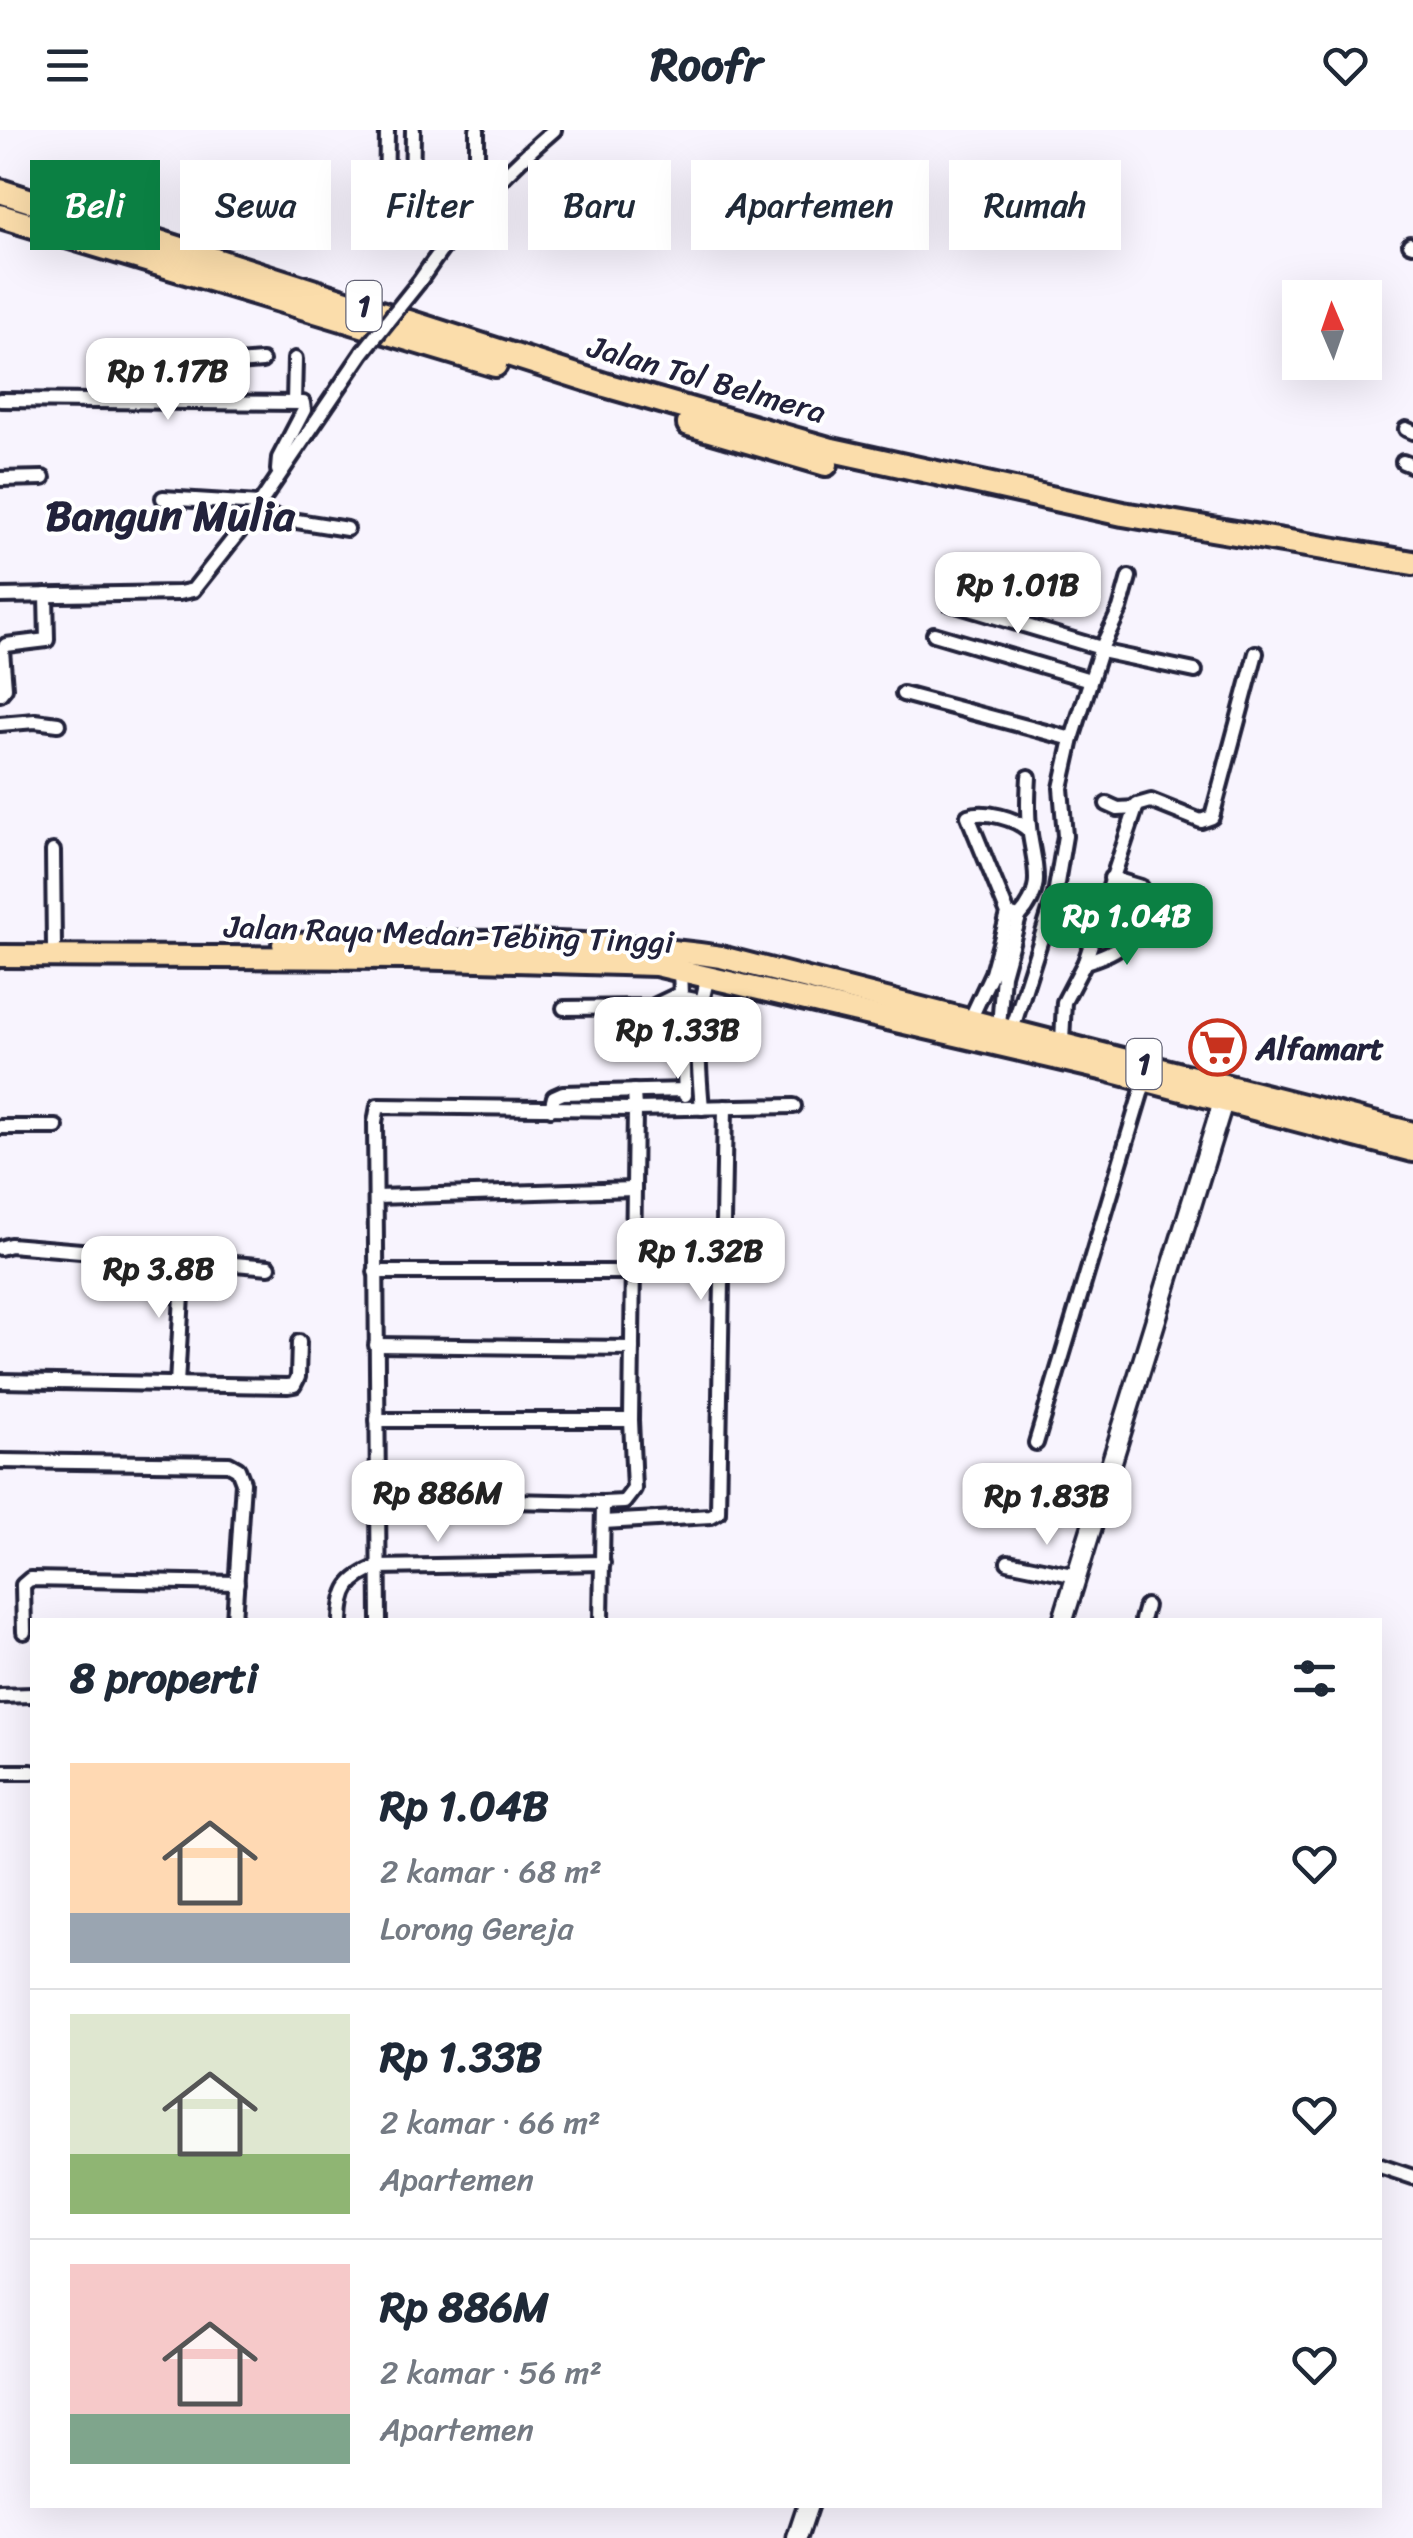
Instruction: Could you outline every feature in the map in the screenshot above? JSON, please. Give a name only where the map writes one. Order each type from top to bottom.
[{"type":"highway","name":"Jalan Tol Belmera","points":[[0,190],[605,384],[828,464],[1119,529],[1413,579]]},
{"type":"highway","name":"Jalan Tol Belmera","points":[[0,216],[738,431],[1124,514],[1413,563]]},
{"type":"highway","name":"Jalan Raya Medan-Tebing Tinggi","points":[[0,947],[409,942],[619,946],[721,957],[876,997],[910,1015],[1413,1151]]},
{"type":"highway","name":"Jalan Raya Medan-Tebing Tinggi","points":[[0,956],[609,962],[680,970],[883,1018],[910,1015],[970,1020],[1413,1133]]},
{"type":"main road","points":[[1065,1618],[1223,1102]]},
{"type":"main road","points":[[797,2538],[807,2508]]},
{"type":"street","points":[[387,130],[387,160]]},
{"type":"street","points":[[413,130],[413,160]]},
{"type":"street","points":[[477,130],[477,160]]},
{"type":"street","points":[[508,171],[554,130]]},
{"type":"street","points":[[0,596],[188,592],[198,585],[440,250]]},
{"type":"street","points":[[294,402],[295,359]]},
{"type":"street","points":[[222,401],[224,364],[262,361]]},
{"type":"street","points":[[0,400],[302,403],[305,407],[279,458],[280,472]]},
{"type":"street","points":[[0,479],[43,478]]},
{"type":"street","points":[[163,498],[256,509],[347,529]]},
{"type":"street","points":[[1005,1029],[1056,895],[1065,836],[1061,788],[1072,740],[1100,649],[1120,609],[1129,577]]},
{"type":"street","points":[[0,694],[6,688],[4,646],[10,642],[47,640],[46,595]]},
{"type":"street","points":[[950,603],[1100,649],[1195,670]]},
{"type":"street","points":[[934,634],[1090,680]]},
{"type":"street","points":[[1062,1042],[1064,1002],[1085,962],[1136,808],[1140,802],[1151,800],[1201,821],[1212,817],[1256,653]]},
{"type":"street","points":[[903,694],[1072,740]]},
{"type":"street","points":[[0,724],[58,724]]},
{"type":"street","points":[[1014,916],[1030,906],[1036,885],[1037,860],[1029,831],[1029,777]]},
{"type":"street","points":[[1107,804],[1118,809],[1136,808]]},
{"type":"street","points":[[970,1020],[998,974],[1014,916],[968,816],[977,813],[1020,822],[1029,831]]},
{"type":"street","points":[[53,851],[54,947]]},
{"type":"street","points":[[1111,878],[1141,887]]},
{"type":"street","points":[[1085,962],[1120,948],[1138,929]]},
{"type":"street","points":[[680,970],[685,1108]]},
{"type":"street","points":[[998,974],[1005,1029]]},
{"type":"street","points":[[702,1108],[700,1002],[709,975]]},
{"type":"street","points":[[564,1008],[652,1007],[670,998],[700,1002]]},
{"type":"street","points":[[1036,1442],[1145,1080]]},
{"type":"street","points":[[551,1109],[554,1097],[563,1093],[685,1090]]},
{"type":"street","points":[[377,1498],[603,1504],[624,1502],[634,1488],[634,1091]]},
{"type":"street","points":[[379,1618],[374,1122],[378,1106],[794,1106]]},
{"type":"street","points":[[603,1522],[711,1516],[718,1512],[725,1107]]},
{"type":"street","points":[[0,1128],[56,1127]]},
{"type":"street","points":[[376,1197],[634,1189]]},
{"type":"street","points":[[0,1248],[10,1245],[268,1267]]},
{"type":"street","points":[[177,1384],[184,1260]]},
{"type":"street","points":[[375,1272],[633,1272]]},
{"type":"street","points":[[0,1381],[294,1385],[298,1377],[299,1342]]},
{"type":"street","points":[[376,1346],[632,1348]]},
{"type":"street","points":[[377,1420],[631,1420]]},
{"type":"street","points":[[0,1461],[234,1466],[241,1472],[243,1482],[234,1618]]},
{"type":"street","points":[[600,1618],[603,1504]]},
{"type":"street","points":[[341,1618],[342,1599],[350,1581],[378,1567],[603,1562]]},
{"type":"street","points":[[1008,1562],[1077,1576]]},
{"type":"street","points":[[24,1632],[24,1585],[30,1579],[237,1583]]},
{"type":"street","points":[[0,1696],[30,1694]]},
{"type":"street","points":[[0,1772],[30,1772]]},
{"type":"street","points":[[1382,2167],[1413,2178]]},
{"type":"place","name":"Alfamart","points":[[1217,1048]]},
{"type":"district","name":"Bangun Mulia","points":[[170,515]]}]
